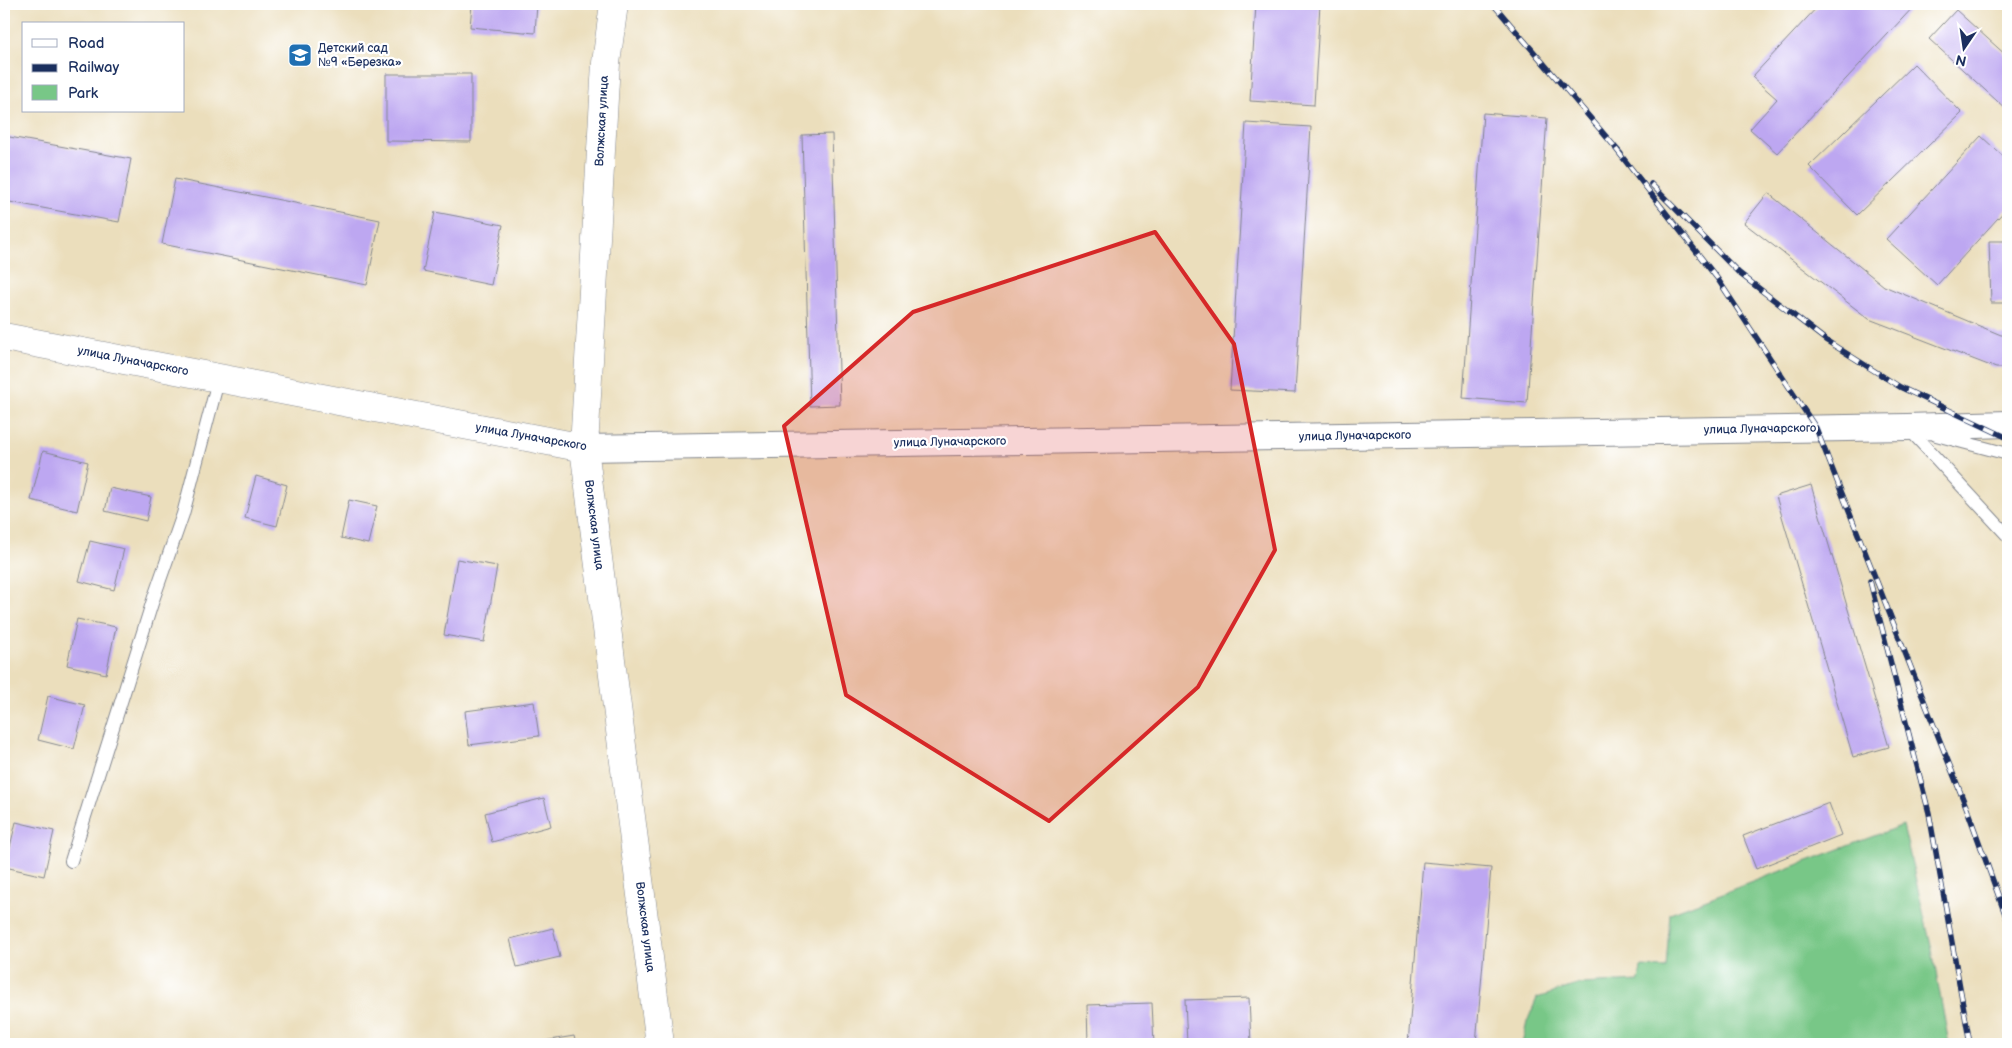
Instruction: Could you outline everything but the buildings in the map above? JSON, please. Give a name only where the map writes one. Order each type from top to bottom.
[{"type":"street","name":"Волжская улица","points":[[614,4],[606,63],[584,448],[660,1044]]},
{"type":"street","name":"улица Луначарского","points":[[4,337],[584,448],[2008,424]]},
{"type":"lane","points":[[71,861],[154,597],[183,514],[219,377]]},
{"type":"lane","points":[[1907,427],[2008,454]]},
{"type":"lane","points":[[1907,427],[2008,536]]},
{"type":"highlighted area","points":[[1155,232],[1234,344],[1275,550],[1198,687],[1049,821],[846,695],[784,426],[913,312]]},
{"type":"green space","points":[[1903,825],[1932,950],[1949,1044],[1522,1044],[1527,1022],[1537,998],[1580,984],[1639,981],[1641,967],[1666,968],[1670,913]]},
{"type":"railway","points":[[1493,4],[1621,154]]},
{"type":"railway","points":[[1616,149],[1717,278],[1816,428],[1967,809],[2008,922]]},
{"type":"railway","points":[[1651,184],[1739,273],[1827,341],[1900,387],[2008,438]]},
{"type":"railway","points":[[1870,581],[1929,813],[1970,1044]]},
{"type":"place","name":"Детский сад №9 «Березка»","points":[[300,55]]}]
